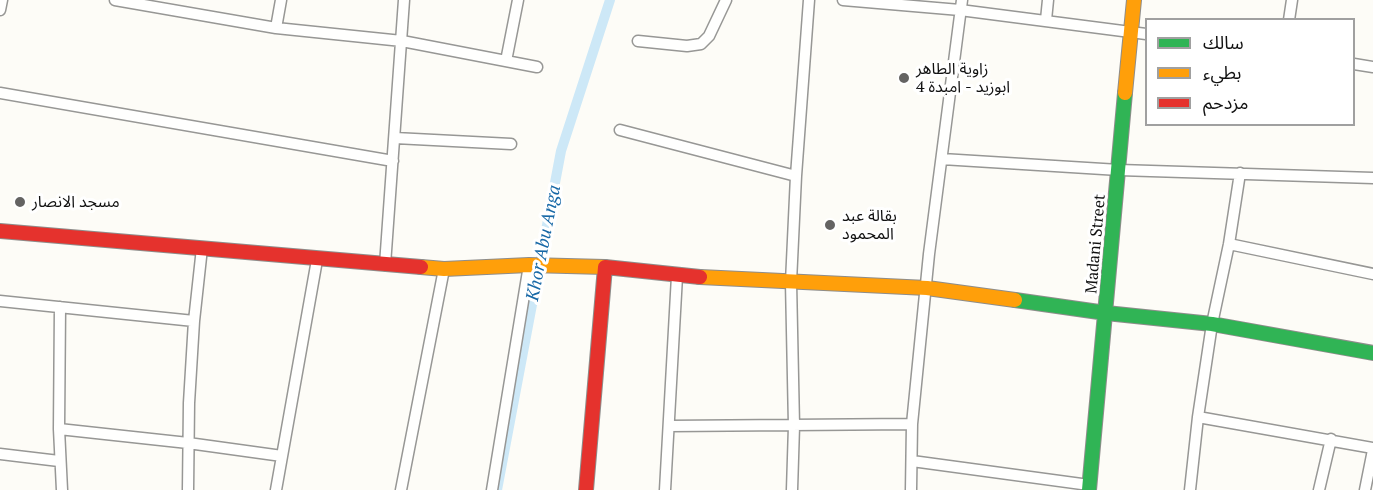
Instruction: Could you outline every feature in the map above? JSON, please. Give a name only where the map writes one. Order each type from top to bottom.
[{"type":"street","points":[[0,10],[2,0]]},
{"type":"street","points":[[114,0],[276,28],[402,41],[537,67]]},
{"type":"street","points":[[276,28],[281,0]]},
{"type":"street","points":[[385,265],[404,0]]},
{"type":"street","points":[[506,61],[518,0]]},
{"type":"street","points":[[638,41],[687,46],[701,44],[709,36],[726,0]]},
{"type":"street","points":[[792,490],[794,426],[791,282],[809,0]]},
{"type":"street","points":[[843,0],[961,5],[1145,34]]},
{"type":"street","points":[[1046,20],[1048,0]]},
{"type":"street","name":"Madani Street","points":[[1089,488],[1134,0]]},
{"type":"street","points":[[1289,18],[1292,0]]},
{"type":"street","points":[[911,490],[912,424],[929,254],[961,5]]},
{"type":"street","points":[[1355,64],[1373,67]]},
{"type":"street","points":[[0,93],[393,160]]},
{"type":"street","points":[[620,130],[796,176]]},
{"type":"street","points":[[395,138],[511,144]]},
{"type":"street","points":[[942,159],[1119,170],[1373,177]]},
{"type":"street","points":[[1190,490],[1212,324],[1229,244],[1240,173]]},
{"type":"street","points":[[0,231],[317,260],[444,269],[529,266],[605,267],[677,276],[927,288],[1106,313],[1212,324],[1373,353]]},
{"type":"street","points":[[1229,244],[1373,274]]},
{"type":"street","points":[[188,490],[194,321],[202,248]]},
{"type":"street","points":[[276,490],[317,260]]},
{"type":"street","points":[[492,490],[529,266]]},
{"type":"street","points":[[586,490],[605,267]]},
{"type":"street","points":[[401,490],[444,269]]},
{"type":"street","points":[[665,490],[677,276]]},
{"type":"street","points":[[0,301],[194,321]]},
{"type":"street","points":[[60,307],[59,461],[62,490]]},
{"type":"street","points":[[1198,417],[1331,439],[1373,449],[1365,490]]},
{"type":"street","points":[[669,426],[912,424]]},
{"type":"street","points":[[59,429],[282,456]]},
{"type":"street","points":[[1319,490],[1331,439]]},
{"type":"street","points":[[0,454],[59,461]]},
{"type":"street","points":[[912,461],[1089,488]]},
{"type":"waterway","name":"Khor Abu Anga","points":[[497,490],[561,151],[610,0]]},
{"type":"traffic: fast","points":[[1089,490],[1125,93]]},
{"type":"traffic: fast","points":[[1015,300],[1106,313],[1212,324],[1373,353]]},
{"type":"traffic: slow","points":[[1125,93],[1134,0]]},
{"type":"traffic: slow","points":[[421,267],[444,269],[529,265],[605,267]]},
{"type":"traffic: slow","points":[[700,277],[927,288],[1015,300]]},
{"type":"traffic: jam","points":[[0,231],[421,267]]},
{"type":"traffic: jam","points":[[586,490],[605,267],[700,277]]},
{"type":"place","name":"زاوية الطاهر ابوزيد - امبدة 4","points":[[904,78]]},
{"type":"place","name":"مسجد الانصار","points":[[20,202]]},
{"type":"place","name":"بقالة عبد المحمود","points":[[830,225]]}]
